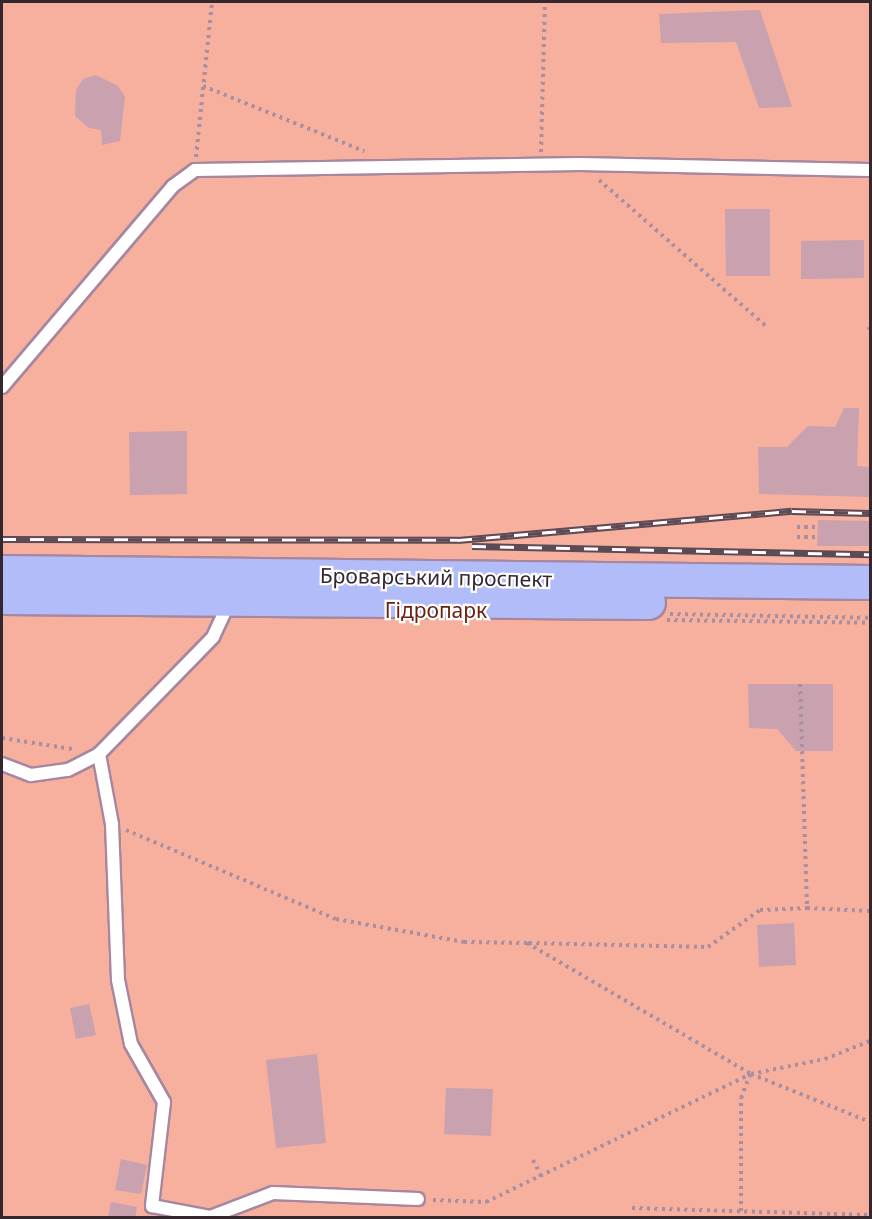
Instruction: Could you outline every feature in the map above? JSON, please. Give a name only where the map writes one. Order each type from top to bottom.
[{"type":"main road","name":"Броварський проспект","points":[[2,573],[870,582]]},
{"type":"main road","name":"Броварський проспект","points":[[2,597],[870,604]]},
{"type":"lane","points":[[2,387],[173,186],[195,170],[541,164],[870,170]]},
{"type":"lane","points":[[2,764],[31,775],[68,770],[99,754],[213,637],[231,600]]},
{"type":"lane","points":[[99,754],[112,824],[117,980],[131,1044],[164,1102],[152,1206],[210,1217],[273,1193],[418,1199]]},
{"type":"path","points":[[195,170],[212,2]]},
{"type":"path","points":[[541,164],[545,2]]},
{"type":"path","points":[[203,86],[406,168]]},
{"type":"path","points":[[580,164],[768,328]]},
{"type":"path","points":[[797,527],[817,527]]},
{"type":"path","points":[[797,537],[817,537]]},
{"type":"path","points":[[800,684],[807,908]]},
{"type":"path","points":[[2,738],[99,754]]},
{"type":"path","points":[[112,824],[336,919],[464,942],[708,947],[760,910],[807,908],[870,911]]},
{"type":"path","points":[[527,943],[751,1074],[870,1122]]},
{"type":"path","points":[[418,1199],[486,1202],[751,1074],[825,1059],[870,1041]]},
{"type":"path","points":[[741,1211],[741,1098],[751,1074]]},
{"type":"path","points":[[533,1161],[541,1176]]},
{"type":"path","points":[[632,1208],[870,1215]]},
{"type":"green space","name":"Гідропарк","points":[[2,2],[870,2],[870,1217],[2,1218]]},
{"type":"building","points":[[760,10],[792,107],[759,108],[736,42],[661,43],[659,14]]},
{"type":"building","points":[[96,75],[118,86],[125,97],[120,141],[102,145],[101,130],[89,128],[75,116],[76,90],[83,79]]},
{"type":"building","points":[[725,209],[770,209],[770,276],[726,276]]},
{"type":"building","points":[[864,240],[864,278],[801,279],[801,241]]},
{"type":"building","points":[[844,408],[859,408],[857,466],[870,467],[870,497],[759,494],[758,447],[787,447],[808,426],[835,427]]},
{"type":"building","points":[[187,431],[187,494],[130,495],[129,432]]},
{"type":"building","points":[[818,520],[870,521],[870,546],[817,546]]},
{"type":"building","points":[[748,684],[833,684],[833,751],[796,751],[777,729],[749,728]]},
{"type":"building","points":[[794,923],[796,965],[759,967],[757,925]]},
{"type":"building","points":[[89,1004],[96,1035],[76,1039],[70,1008]]},
{"type":"building","points":[[317,1054],[326,1143],[276,1148],[266,1060]]},
{"type":"building","points":[[446,1088],[493,1089],[491,1136],[444,1134]]},
{"type":"building","points":[[121,1159],[147,1165],[141,1194],[115,1190]]},
{"type":"building","points":[[111,1202],[137,1207],[135,1218],[108,1218]]},
{"type":"railway","points":[[2,539],[458,540],[792,511],[870,513]]},
{"type":"railway","points":[[472,546],[870,554]]}]
